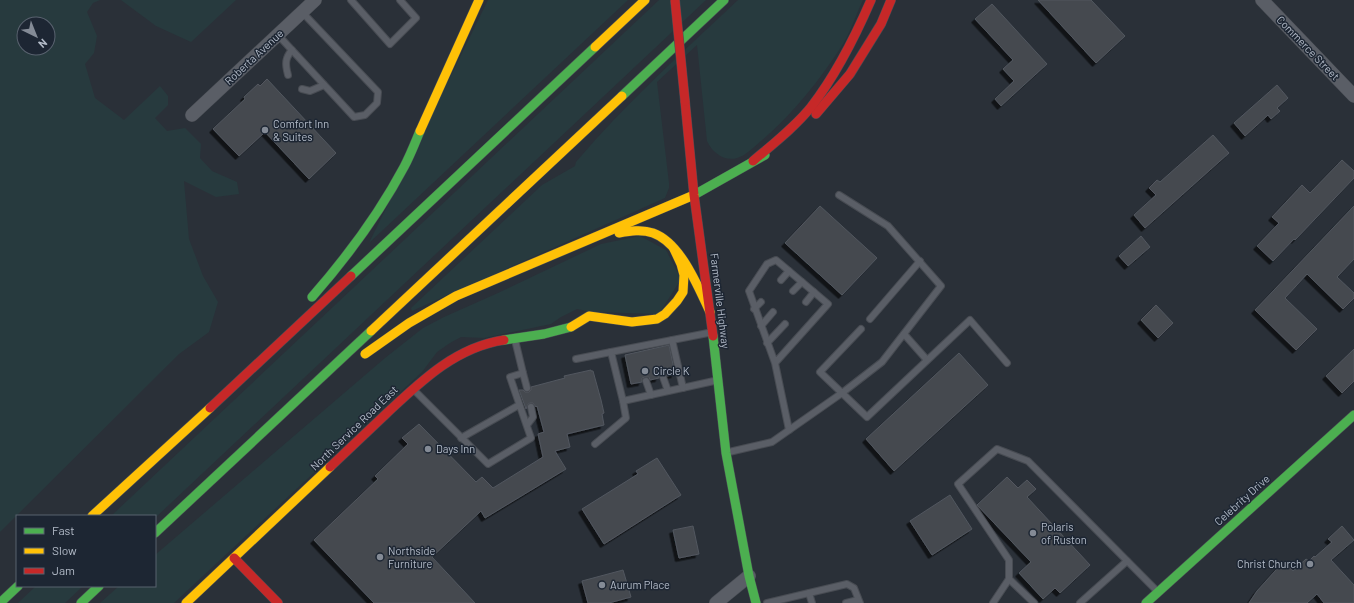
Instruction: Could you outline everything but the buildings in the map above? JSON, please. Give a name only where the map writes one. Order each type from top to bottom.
[{"type":"main road","points":[[275,348],[303,308],[368,228],[404,167],[479,0]]},
{"type":"main road","points":[[93,515],[275,348],[645,0]]},
{"type":"main road","name":"Farmerville Highway","points":[[675,0],[694,195],[710,312],[726,453],[749,576],[756,603]]},
{"type":"main road","points":[[156,532],[724,0]]},
{"type":"main road","points":[[753,162],[792,127],[810,107],[826,85],[841,60],[871,0]]},
{"type":"main road","points":[[360,357],[402,326],[456,296],[694,195],[772,151],[790,138],[815,116],[850,74],[881,24],[892,0]]},
{"type":"main road","points":[[592,239],[627,231],[641,230],[654,233],[665,240],[674,249],[684,264],[710,312]]},
{"type":"main road","name":"North Service Road East","points":[[186,603],[413,389],[433,372],[455,357],[473,348],[496,341],[558,332],[571,327],[589,316],[632,322],[657,319],[665,314],[683,292],[684,284],[681,264],[674,249]]},
{"type":"main road","points":[[206,485],[332,380]]},
{"type":"main road","name":"Celebrity Drive","points":[[1146,603],[1354,415]]},
{"type":"main road","points":[[234,558],[278,603]]},
{"type":"main road","points":[[0,603],[17,587]]},
{"type":"main road","points":[[81,603],[98,587]]},
{"type":"street","name":"Roberta Avenue","points":[[192,115],[315,0]]},
{"type":"street","name":"Commerce Street","points":[[1262,0],[1354,96]]},
{"type":"street","points":[[716,603],[749,576]]},
{"type":"lane","points":[[351,0],[390,44],[416,18],[400,0]]},
{"type":"lane","points":[[278,35],[354,117],[365,115],[377,103],[378,92],[302,12]]},
{"type":"lane","points":[[288,75],[286,67],[287,56],[292,50]]},
{"type":"lane","points":[[302,89],[310,91],[324,85]]},
{"type":"lane","points":[[726,453],[772,442],[842,393],[882,362],[941,286],[888,226],[839,195]]},
{"type":"lane","points":[[775,363],[828,304],[776,260],[767,264],[749,291],[754,309],[775,363],[789,430]]},
{"type":"lane","points":[[870,319],[920,261]]},
{"type":"lane","points":[[782,280],[790,271]]},
{"type":"lane","points":[[793,291],[802,282]]},
{"type":"lane","points":[[806,302],[814,292]]},
{"type":"lane","points":[[754,309],[761,302]]},
{"type":"lane","points":[[761,326],[773,312]]},
{"type":"lane","points":[[861,328],[820,372],[867,416],[970,320],[1007,363]]},
{"type":"lane","points":[[767,343],[786,324]]},
{"type":"lane","points":[[576,359],[654,346],[672,340],[712,332]]},
{"type":"lane","points":[[904,334],[927,360]]},
{"type":"lane","points":[[515,338],[522,373],[527,388]]},
{"type":"lane","points":[[672,340],[682,388]]},
{"type":"lane","points":[[595,444],[626,418],[611,352]]},
{"type":"lane","points":[[413,389],[488,464],[532,438],[526,425],[510,377],[522,373]]},
{"type":"lane","points":[[663,377],[668,391]]},
{"type":"lane","points":[[623,401],[718,380]]},
{"type":"lane","points":[[646,381],[651,395]]},
{"type":"lane","points":[[461,438],[520,404]]},
{"type":"lane","points":[[526,425],[533,418],[531,408]]},
{"type":"lane","points":[[993,603],[1009,579],[1009,560],[958,484],[997,449],[1028,461],[1158,593]]},
{"type":"lane","points":[[1080,603],[1127,561]]},
{"type":"lane","points":[[1009,579],[1034,603]]},
{"type":"lane","points":[[767,603],[846,584],[854,588],[859,601],[846,603]]},
{"type":"lane","points":[[809,593],[812,603]]},
{"type":"green space","points":[[0,0],[100,0],[93,3],[87,12],[97,36],[94,53],[85,64],[95,98],[124,120],[160,86],[168,96],[168,105],[155,118],[167,131],[185,128],[201,144],[200,158],[212,171],[237,182],[239,194],[216,197],[184,181],[189,239],[203,276],[218,302],[209,332],[179,354],[0,532]]},
{"type":"green space","points":[[121,0],[236,0],[191,42],[156,26]]},
{"type":"green space","points":[[488,0],[628,0],[369,243]]},
{"type":"green space","points":[[659,0],[706,0],[156,517],[156,515],[112,515]]},
{"type":"green space","points":[[738,0],[863,0],[849,34],[825,71],[784,120],[747,153],[736,158],[726,158],[717,154],[707,141],[697,45],[657,82],[669,183],[669,188],[665,198],[412,311],[411,308],[542,185],[575,166],[576,162],[634,99]]},
{"type":"green space","points":[[640,236],[666,250],[681,279],[659,314],[592,312],[577,309],[551,324],[484,338],[461,337],[437,352],[422,372],[174,603],[100,603],[118,587],[156,587],[156,554],[385,358],[423,328],[601,244]]},
{"type":"green space","points":[[35,587],[82,587],[65,603],[18,603]]},
{"type":"traffic: fast","points":[[622,96],[724,0]]},
{"type":"traffic: fast","points":[[351,276],[595,47]]},
{"type":"traffic: fast","points":[[312,297],[350,251],[384,202],[404,167],[420,131]]},
{"type":"traffic: fast","points":[[694,195],[765,155]]},
{"type":"traffic: fast","points":[[504,340],[544,334],[571,327]]},
{"type":"traffic: fast","points":[[156,532],[371,331]]},
{"type":"traffic: fast","points":[[713,336],[726,453],[749,576],[756,603]]},
{"type":"traffic: fast","points":[[1146,603],[1354,415]]},
{"type":"traffic: fast","points":[[0,603],[17,587]]},
{"type":"traffic: fast","points":[[81,603],[98,587]]},
{"type":"traffic: slow","points":[[420,131],[479,0]]},
{"type":"traffic: slow","points":[[595,47],[645,0]]},
{"type":"traffic: slow","points":[[371,331],[622,96]]},
{"type":"traffic: slow","points":[[365,354],[409,323],[456,296],[694,195]]},
{"type":"traffic: slow","points":[[619,233],[645,231],[663,238],[672,246],[688,267],[710,312]]},
{"type":"traffic: slow","points":[[571,327],[589,316],[632,322],[657,319],[665,314],[683,292],[684,275],[674,249]]},
{"type":"traffic: slow","points":[[93,515],[210,408]]},
{"type":"traffic: slow","points":[[186,603],[330,467]]},
{"type":"traffic: jam","points":[[675,0],[685,101]]},
{"type":"traffic: jam","points":[[753,161],[784,135],[811,107],[820,95],[844,55],[871,0]]},
{"type":"traffic: jam","points":[[816,114],[850,74],[881,24],[891,0]]},
{"type":"traffic: jam","points":[[685,101],[694,195],[713,336]]},
{"type":"traffic: jam","points":[[210,408],[351,276]]},
{"type":"traffic: jam","points":[[330,467],[413,389],[440,367],[470,350],[504,340]]},
{"type":"traffic: jam","points":[[234,558],[278,603]]},
{"type":"place","name":"Comfort Inn & Suites","points":[[265,130]]},
{"type":"place","name":"Circle K","points":[[645,371]]},
{"type":"place","name":"Days Inn","points":[[428,449]]},
{"type":"place","name":"Polaris of Ruston","points":[[1033,533]]},
{"type":"place","name":"Northside Furniture","points":[[380,557]]},
{"type":"place","name":"Christ Church","points":[[1310,564]]},
{"type":"place","name":"Aurum Place","points":[[602,585]]}]
